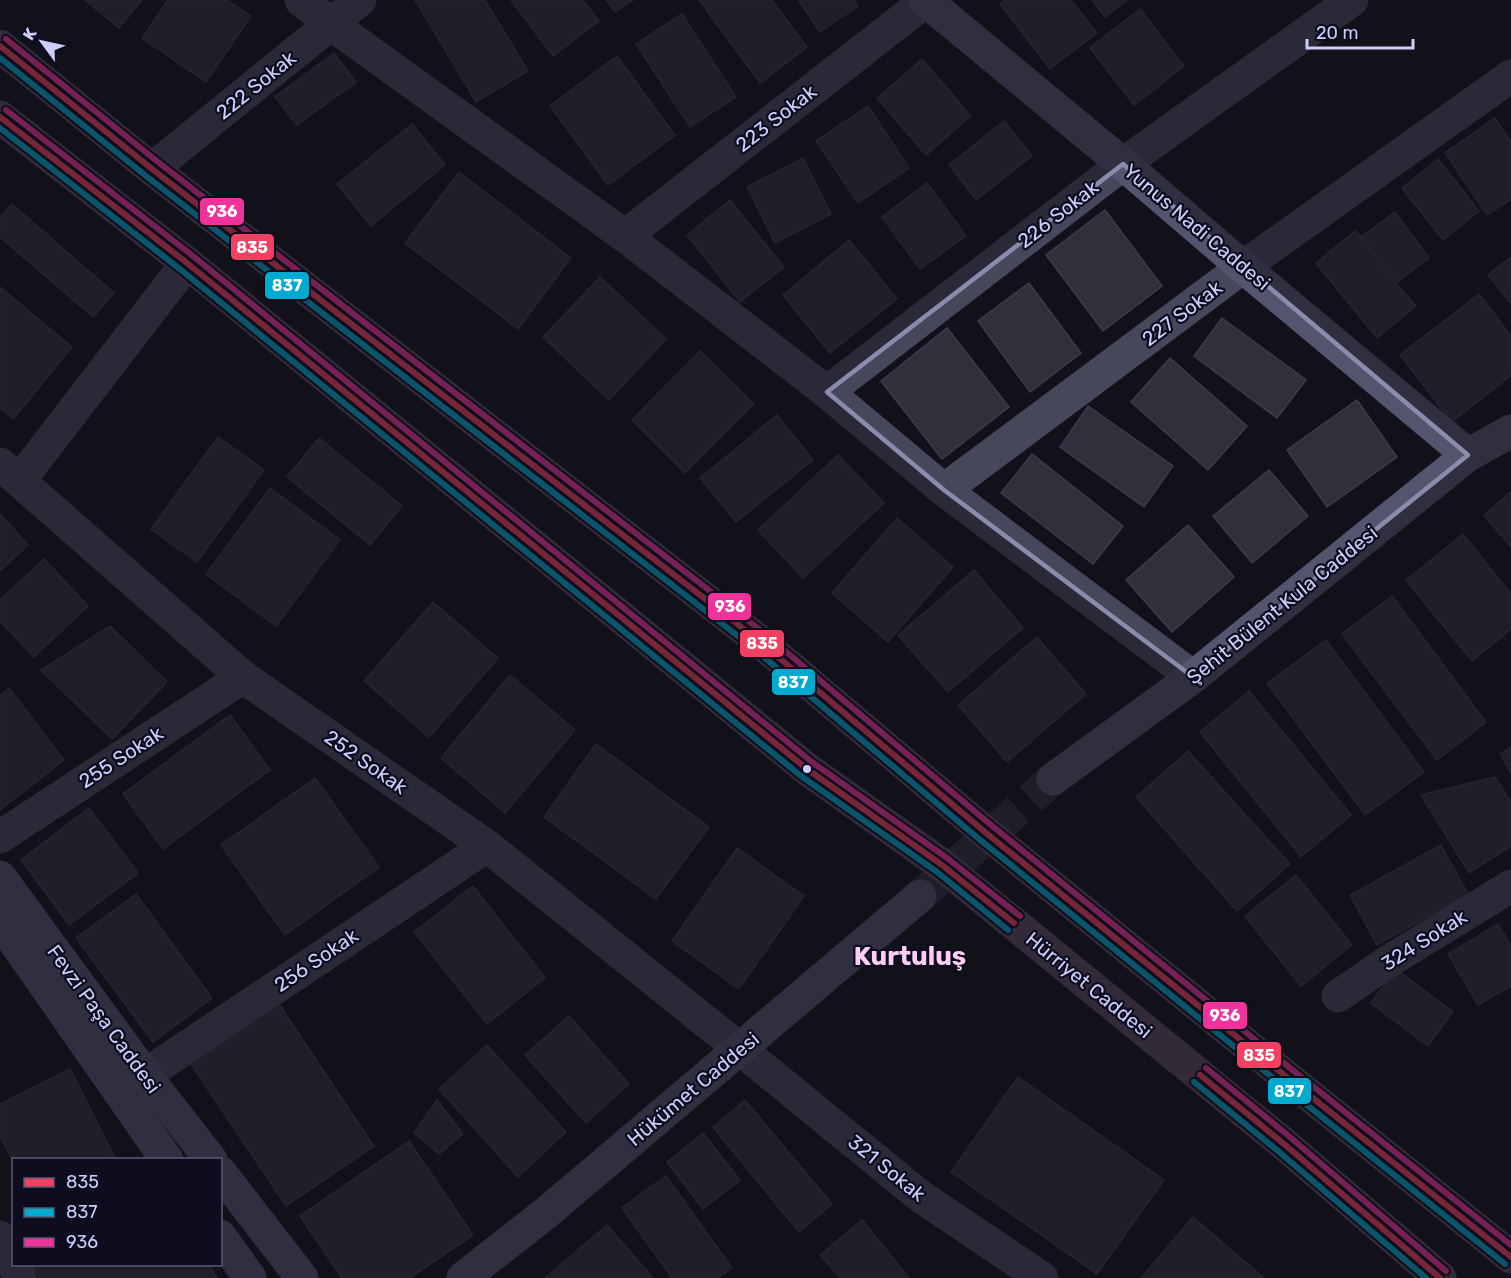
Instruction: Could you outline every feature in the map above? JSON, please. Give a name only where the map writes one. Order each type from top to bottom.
[{"type":"highway","points":[[0,46],[152,169],[758,640],[985,832],[1511,1257]]},
{"type":"highway","name":"Hürriyet Caddesi","points":[[0,117],[188,263],[807,769],[951,872],[1284,1144],[1440,1278]]},
{"type":"street","points":[[301,0],[624,236],[827,392],[944,490],[1193,677]]},
{"type":"street","name":"222 Sokak","points":[[152,169],[360,0]]},
{"type":"street","name":"Yunus Nadi Caddesi","points":[[926,0],[1468,455]]},
{"type":"street","name":"223 Sokak","points":[[624,236],[926,0]]},
{"type":"street","name":"226 Sokak","points":[[827,392],[1123,164],[1352,0]]},
{"type":"street","name":"227 Sokak","points":[[944,490],[1243,267],[1511,76]]},
{"type":"street","points":[[10,472],[188,263]]},
{"type":"street","name":"Şehit Bülent Kula Caddesi","points":[[1053,779],[1193,677],[1468,455],[1511,431]]},
{"type":"street","name":"252 Sokak","points":[[10,472],[243,677],[487,846],[740,1049]]},
{"type":"street","name":"255 Sokak","points":[[0,837],[243,677]]},
{"type":"street","name":"256 Sokak","points":[[145,1075],[487,846]]},
{"type":"street","name":"Fevzi Paşa Caddesi","points":[[0,877],[208,1158]]},
{"type":"street","name":"324 Sokak","points":[[1338,996],[1386,963],[1511,886]]},
{"type":"street","name":"Hükümet Caddesi","points":[[463,1278],[546,1213],[920,896]]},
{"type":"street","name":"Fevzi Paşa Caddesi","points":[[0,921],[166,1158]]},
{"type":"street","name":"321 Sokak","points":[[740,1049],[920,1196],[1042,1278]]},
{"type":"street","points":[[222,1175],[302,1278]]},
{"type":"street","points":[[0,1238],[12,1262]]},
{"type":"street","points":[[222,1239],[250,1278]]},
{"type":"highlighted area","points":[[1123,164],[1468,455],[1193,677],[944,490],[827,392]]},
{"type":"building","points":[[85,0],[142,0],[119,28]]},
{"type":"building","points":[[168,0],[227,0],[251,16],[206,82],[142,38]]},
{"type":"building","points":[[415,0],[485,0],[528,71],[476,102]]},
{"type":"building","points":[[511,0],[583,0],[599,21],[553,56]]},
{"type":"building","points":[[606,0],[633,0],[615,12]]},
{"type":"building","points":[[699,0],[772,0],[807,47],[760,83]]},
{"type":"building","points":[[798,0],[854,0],[858,6],[820,32]]},
{"type":"building","points":[[1005,0],[1071,0],[1097,33],[1050,69],[1000,4]]},
{"type":"building","points":[[1092,0],[1127,0],[1105,17]]},
{"type":"building","points":[[1140,9],[1184,66],[1134,105],[1090,48]]},
{"type":"building","points":[[682,14],[736,97],[690,127],[636,44]]},
{"type":"building","points":[[334,53],[356,82],[297,125],[275,97]]},
{"type":"building","points":[[617,56],[675,135],[608,185],[550,106]]},
{"type":"building","points":[[922,59],[971,116],[926,155],[877,98]]},
{"type":"building","points":[[868,106],[909,168],[858,203],[816,141]]},
{"type":"building","points":[[1495,118],[1511,142],[1511,199],[1487,215],[1445,153]]},
{"type":"building","points":[[1004,121],[1032,156],[976,200],[949,165]]},
{"type":"building","points":[[412,124],[445,165],[371,226],[337,184]]},
{"type":"building","points":[[803,158],[831,214],[775,243],[747,187]]},
{"type":"building","points":[[1438,159],[1479,211],[1443,240],[1402,188]]},
{"type":"building","points":[[459,172],[571,258],[518,329],[405,243]]},
{"type":"building","points":[[927,183],[966,236],[920,269],[882,217]]},
{"type":"building","points":[[730,200],[784,267],[740,302],[687,235]]},
{"type":"building","points":[[12,204],[114,293],[93,317],[0,237],[0,217]]},
{"type":"building","points":[[1105,210],[1162,286],[1103,331],[1046,255]]},
{"type":"building","points":[[1395,212],[1429,258],[1396,283],[1361,237]]},
{"type":"building","points":[[1355,231],[1416,306],[1377,338],[1316,263]]},
{"type":"building","points":[[849,240],[897,299],[830,353],[783,295]]},
{"type":"building","points":[[1511,257],[1511,304],[1488,275]]},
{"type":"building","points":[[600,277],[666,339],[609,400],[543,337]]},
{"type":"building","points":[[1029,283],[1081,353],[1030,392],[978,321]]},
{"type":"building","points":[[0,287],[72,347],[13,419],[0,408]]},
{"type":"building","points":[[1479,294],[1511,336],[1511,375],[1452,422],[1400,355]]},
{"type":"building","points":[[1222,318],[1306,380],[1277,418],[1194,356]]},
{"type":"building","points":[[947,328],[1009,407],[942,459],[881,381]]},
{"type":"building","points":[[700,351],[754,404],[685,473],[632,420]]},
{"type":"building","points":[[1170,358],[1247,426],[1208,470],[1131,402]]},
{"type":"building","points":[[1357,400],[1397,457],[1327,507],[1287,450]]},
{"type":"building","points":[[1088,406],[1173,466],[1144,507],[1060,447]]},
{"type":"building","points":[[777,415],[813,460],[736,522],[700,478]]},
{"type":"building","points":[[218,437],[264,470],[197,562],[151,529]]},
{"type":"building","points":[[319,438],[402,506],[370,545],[287,477]]},
{"type":"building","points":[[1032,454],[1123,526],[1093,564],[1001,493]]},
{"type":"building","points":[[838,455],[884,503],[803,578],[758,530]]},
{"type":"building","points":[[1269,470],[1308,516],[1252,563],[1213,516]]},
{"type":"building","points":[[270,488],[340,540],[276,626],[206,574]]},
{"type":"building","points":[[1511,492],[1511,547],[1484,515]]},
{"type":"building","points":[[0,514],[28,545],[0,571]]},
{"type":"building","points":[[897,518],[953,567],[888,642],[832,593]]},
{"type":"building","points":[[1188,525],[1234,577],[1172,632],[1126,580]]},
{"type":"building","points":[[1463,534],[1511,594],[1511,629],[1472,661],[1406,580]]},
{"type":"building","points":[[44,559],[88,606],[34,657],[0,621],[0,600]]},
{"type":"building","points":[[974,570],[1023,628],[948,692],[898,635]]},
{"type":"building","points":[[1392,596],[1486,722],[1437,760],[1342,634]]},
{"type":"building","points":[[433,602],[498,658],[429,737],[364,681]]},
{"type":"building","points":[[110,626],[167,682],[112,739],[41,670]]},
{"type":"building","points":[[1037,637],[1086,694],[1007,762],[958,705]]},
{"type":"building","points":[[1326,640],[1424,772],[1365,815],[1267,683]]},
{"type":"building","points":[[510,675],[575,730],[505,813],[441,758]]},
{"type":"building","points":[[9,688],[64,760],[0,810],[0,696]]},
{"type":"building","points":[[1249,691],[1351,815],[1301,857],[1200,732]]},
{"type":"building","points":[[230,715],[270,770],[163,849],[123,794]]},
{"type":"building","points":[[596,744],[709,827],[656,899],[544,817]]},
{"type":"building","points":[[1511,747],[1511,773],[1500,754]]},
{"type":"building","points":[[1188,751],[1290,864],[1237,911],[1136,797]]},
{"type":"building","points":[[1495,777],[1511,802],[1511,846],[1469,873],[1421,795]]},
{"type":"building","points":[[315,778],[379,867],[285,935],[221,845]]},
{"type":"building","points":[[89,808],[138,873],[69,925],[21,860]]},
{"type":"building","points":[[1441,845],[1468,894],[1377,945],[1350,895]]},
{"type":"building","points":[[737,848],[804,896],[739,989],[672,941]]},
{"type":"building","points":[[1296,875],[1352,945],[1301,986],[1245,916]]},
{"type":"building","points":[[473,886],[545,978],[487,1024],[414,932]]},
{"type":"building","points":[[136,894],[212,998],[153,1042],[76,938]]},
{"type":"building","points":[[1498,924],[1511,946],[1511,986],[1478,1005],[1448,954]]},
{"type":"building","points":[[1396,969],[1453,1012],[1428,1046],[1371,1003]]},
{"type":"building","points":[[277,1001],[374,1146],[286,1206],[189,1061]]},
{"type":"building","points":[[569,1016],[629,1084],[586,1123],[525,1055]]},
{"type":"building","points":[[487,1045],[566,1132],[518,1177],[439,1089]]},
{"type":"building","points":[[70,1069],[115,1158],[12,1159],[0,1136],[0,1104]]},
{"type":"building","points":[[1018,1077],[1164,1180],[1097,1274],[951,1172]]},
{"type":"building","points":[[437,1100],[463,1134],[439,1154],[414,1133]]},
{"type":"building","points":[[745,1100],[832,1204],[799,1232],[713,1127]]},
{"type":"building","points":[[703,1133],[740,1180],[703,1209],[667,1162]]},
{"type":"building","points":[[409,1141],[473,1235],[410,1278],[342,1278],[300,1216]]},
{"type":"building","points":[[666,1176],[732,1268],[718,1278],[672,1278],[622,1208]]},
{"type":"building","points":[[1193,1217],[1264,1278],[1141,1278]]},
{"type":"building","points":[[862,1220],[909,1278],[840,1278],[820,1255]]},
{"type":"building","points":[[607,1225],[653,1278],[545,1278]]},
{"type":"building","points":[[33,1266],[209,1266],[217,1278],[39,1278]]},
{"type":"tunnel","points":[[920,896],[1053,779]]},
{"type":"transit line","name":"936","points":[[6,39],[158,162],[764,633],[991,825],[1511,1245]]},
{"type":"transit line","name":"835","points":[[0,46],[152,169],[758,640],[985,832],[1511,1257]]},
{"type":"transit line","name":"837","points":[[0,58],[146,176],[752,647],[979,839],[1505,1264]]},
{"type":"transit line","name":"936","points":[[6,110],[193,256],[812,762],[947,858],[1020,916]]},
{"type":"transit line","name":"835","points":[[0,117],[187,263],[807,769],[942,865],[1014,923]]},
{"type":"transit line","name":"837","points":[[0,128],[181,270],[801,776],[937,872],[1008,930]]},
{"type":"transit line","name":"936","points":[[1206,1068],[1446,1271]]},
{"type":"transit line","name":"835","points":[[1200,1075],[1440,1278]]},
{"type":"transit line","name":"837","points":[[1194,1082],[1426,1278]]},
{"type":"district","name":"Kurtuluş","points":[[910,956]]}]
